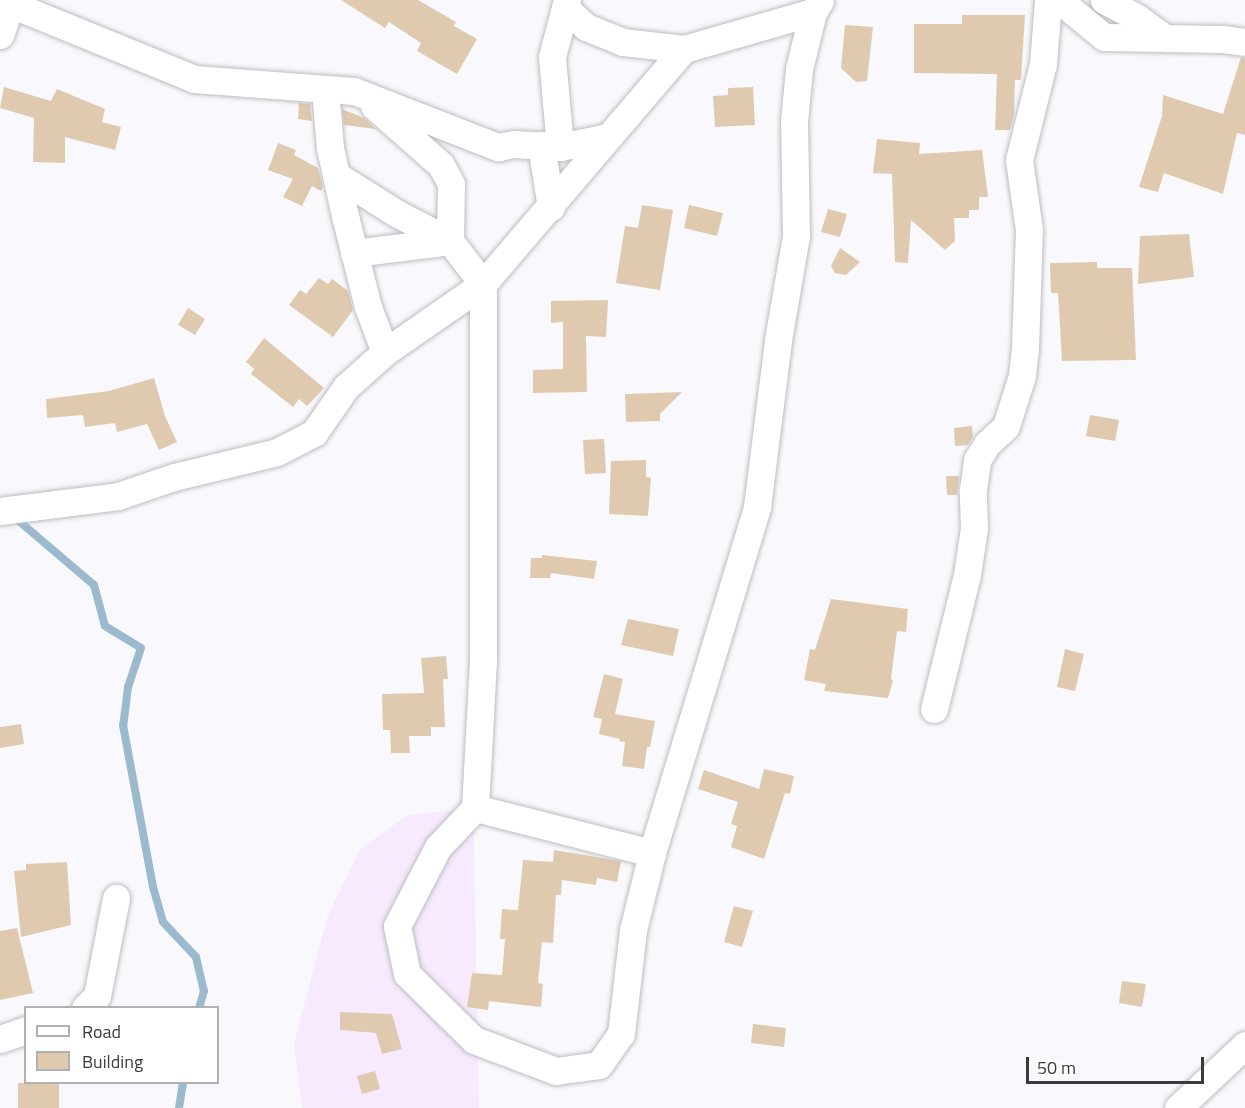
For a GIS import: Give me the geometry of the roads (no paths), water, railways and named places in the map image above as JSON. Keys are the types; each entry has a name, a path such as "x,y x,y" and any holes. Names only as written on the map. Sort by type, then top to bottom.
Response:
{"street":[{"path":"934,709 967,574 974,528 973,490 977,460 987,444 1006,426 1022,376 1029,230 1019,160 1043,64 1048,0"},
{"path":"1059,0 1104,38 1222,39 1245,42"},
{"path":"1104,0 1136,17 1165,38"},
{"path":"0,34 11,1 18,7 194,79 354,90 498,147 514,144 560,147 608,137"},
{"path":"566,4 586,27 623,42 684,49 817,6"},
{"path":"560,147 552,57 566,4"},
{"path":"336,175 396,213 450,241 483,284 483,660 476,808 438,847 397,926 407,974 474,1040 556,1071 599,1065 621,1034 633,930 652,853 757,507 778,340 796,236 794,121 799,69 817,6"},
{"path":"2,504 118,496 174,477 277,452 314,433 346,387 385,352 483,284 684,49"},
{"path":"325,89 330,148 336,175 368,307 385,352"},
{"path":"354,90 441,165 451,184 450,241"},
{"path":"550,207 541,145 560,147"},
{"path":"354,253 450,241"},
{"path":"476,808 652,853"},
{"path":"87,1006 97,996 116,897"},
{"path":"0,1039 24,1031"},
{"path":"1178,1108 1245,1045"}],"waterway":[{"path":"13,516 94,585 105,626 141,648 128,687 123,725 153,887 163,922 196,957 204,991 200,1006"},
{"path":"179,1108 183,1084"}]}
